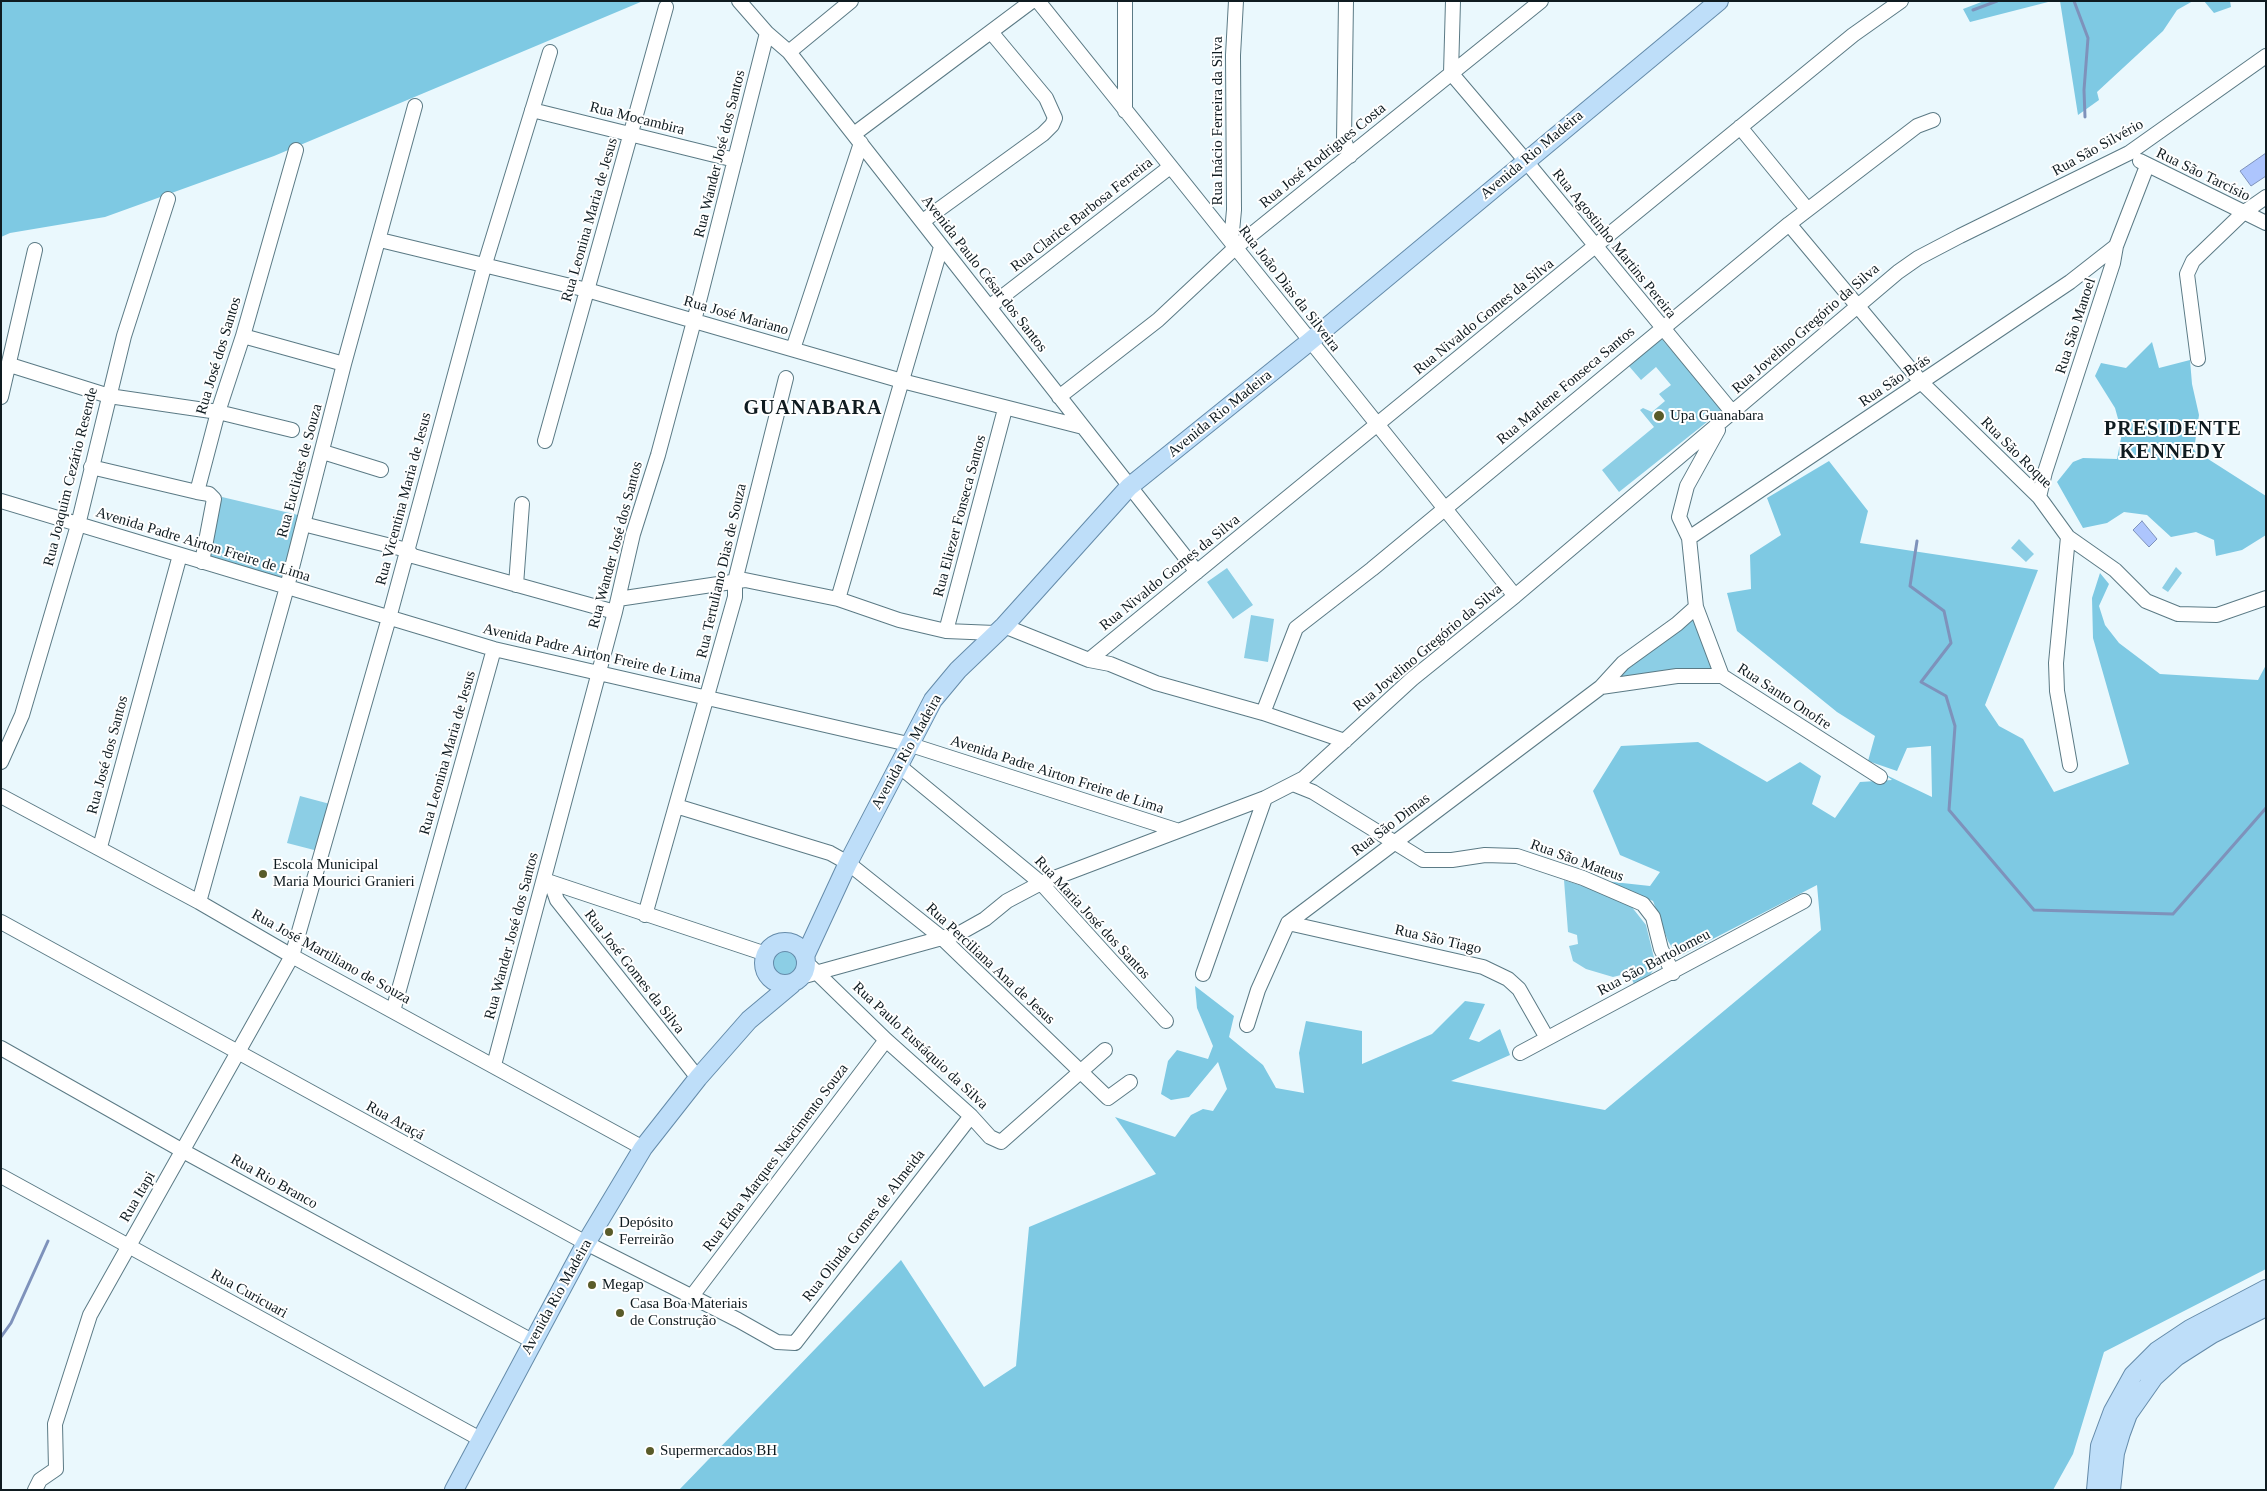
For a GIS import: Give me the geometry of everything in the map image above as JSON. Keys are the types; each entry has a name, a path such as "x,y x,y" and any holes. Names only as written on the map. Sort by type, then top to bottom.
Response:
{"main road":[{"name":"Avenida Rio Madeira","path":"454,1490 586,1243 643,1148 698,1078 749,1020 804,970 823,914 908,744 933,700 958,670 999,630 1129,487 1309,342 1718,1"},
{"name":"Avenida Rio Madeira","path":"787,942 805,933 823,914"},
{"path":"787,942 798,946 804,970 779,984 769,978 764,961 766,954 772,946 787,942"},
{"name":"Avenida Rio Madeira","path":"749,1020 763,992 766,972"},
{"path":"2096,1490 2100,1446 2112,1411 2133,1375 2157,1351 2190,1329 2266,1289"},
{"path":"2111,1490 2116,1453 2128,1414 2154,1377 2176,1357 2212,1334 2266,1307"}],"street":[{"name":"Avenida Paulo César dos Santos","path":"739,1 767,33 789,52 1197,572"},
{"path":"789,52 852,1"},
{"path":"794,350 858,139 1032,1"},
{"name":"Rua João Dias da Silveira","path":"1038,1 1309,342 1515,596"},
{"path":"1125,1 1125,111"},
{"name":"Rua Inácio Ferreira da Silva","path":"1233,245 1236,1"},
{"path":"1346,1 1344,140 1350,156"},
{"path":"1451,73 1453,1"},
{"name":"Rua José Rodrigues Costa","path":"1059,397 1158,320 1233,245 1350,156 1541,1"},
{"name":"Rua Nivaldo Gomes da Silva","path":"1089,660 1853,35 1901,1"},
{"name":"Rua Leonina Maria de Jesus","path":"545,441 666,7"},
{"path":"923,221 1043,134 1052,125 1055,118 1046,98 991,32"},
{"name":"Rua Wander José dos Santos","path":"494,1065 548,881 633,534 694,320 767,33"},
{"name":"Rua Vicentina Maria de Jesus","path":"292,956 408,550 484,267 550,52"},
{"name":"Rua São Silvério","path":"1960,236 2129,153 2266,56"},
{"name":"Rua Agostinho Martins Pereira","path":"1451,73 1733,413"},
{"name":"Rua Euclides de Souza","path":"199,902 287,587 344,364 416,106"},
{"name":"Rua Mocambira","path":"532,110 735,160"},
{"name":"Rua Marlene Fonseca Santos","path":"1263,713 1296,628 1372,569 1789,224 1917,126 1933,120"},
{"path":"1740,127 1807,210"},
{"name":"Rua José dos Santos","path":"197,492 218,412 243,336 296,150"},
{"name":"Rua São Tarcísio","path":"2129,153 2147,166 2266,223"},
{"name":"Rua São Manoel","path":"2039,498 2045,472 2113,263 2116,246 2147,166"},
{"name":"Rua Clarice Barbosa Ferreira","path":"989,307 1170,167"},
{"path":"2198,359 2187,274 2193,261 2243,213 2266,197"},
{"name":"Rua Joaquim Cezário Resende","path":"1,762 22,714 78,525 124,336 168,199"},
{"name":"Rua São Roque","path":"1789,224 1922,383 2039,498 2068,536 2115,570 2146,601 2178,614 2217,614 2266,598"},
{"name":"Rua Jovelino Gregório da Silva","path":"804,970 960,933 985,919 1007,901 1041,883 1176,830 1265,798 1304,778 1412,679 1515,596 1733,413 1856,305 1918,258 1960,236"},
{"name":"Rua José Mariano","path":"380,240 484,267 587,290 902,381 1005,409 1083,427"},
{"name":"Rua São Brás","path":"1689,538 2070,282 2116,246"},
{"path":"838,599 942,247"},
{"path":"1,397 10,365 35,250"},
{"path":"243,336 344,364"},
{"path":"10,365 109,396 218,412 292,430"},
{"name":"Rua Tertuliano Dias de Souza","path":"645,915 735,596 735,581 786,378"},
{"name":"Rua Eliezer Fonseca Santos","path":"946,631 1005,409"},
{"name":"Rua Santo Onofre","path":"1722,422 1687,486 1679,517 1689,538 1696,607 1722,676 1880,778"},
{"path":"323,452 381,470"},
{"path":"91,467 209,494 214,499 202,562"},
{"name":"Avenida Padre Airton Freire de Lima","path":"1,501 494,649 908,744 1176,830"},
{"path":"516,585 522,504"},
{"path":"303,524 408,550 413,556 516,585 616,605 745,580 838,599 899,620 946,631 999,630 1089,660 1110,664 1156,683 1263,713 1345,741"},
{"path":"2068,536 2056,663 2057,691 2070,765"},
{"name":"Rua José dos Santos","path":"100,847 180,555"},
{"name":"Rua São Dimas","path":"1246,1025 1262,981 1288,923 1601,687 1623,663 1677,624 1696,607"},
{"name":"Rua Leonina Maria de Jesus","path":"392,1011 494,649"},
{"name":"Rua São Dimas","path":"1601,687 1678,676 1722,676"},
{"name":"Rua Maria José dos Santos","path":"898,765 1041,883 1166,1021"},
{"name":"Rua São Mateus","path":"1293,784 1314,792 1394,844 1423,860 1517,856 1584,878 1643,904 1652,918 1661,949 1673,973"},
{"name":"Rua José Martiliano de Souza","path":"1,796 100,847 292,956 643,1148"},
{"path":"1203,974 1265,798"},
{"name":"Rua Perciliana Ana de Jesus","path":"676,806 830,853 848,863 942,938 1108,1098 1130,1082"},
{"path":"548,881 766,954"},
{"name":"Rua José Gomes da Silva","path":"548,881 557,900 698,1078"},
{"name":"Rua São Bartolomeu","path":"1520,1053 1673,973 1804,901"},
{"name":"Rua Araçá","path":"1,922 586,1243 692,1296 777,1342"},
{"name":"Rua São Tiago","path":"1288,923 1483,967 1508,978 1519,989 1546,1038"},
{"name":"Rua Itapi","path":"34,1490 40,1480 56,1469 55,1424 65,1386 90,1315 292,956"},
{"name":"Rua Paulo Eustáquio da Silva","path":"804,970 971,1116 990,1137 1001,1142 1081,1072"},
{"name":"Rua Edna Marques Nascimento Souza","path":"692,1296 886,1040"},
{"name":"Rua Rio Branco","path":"1,1048 182,1150 532,1341"},
{"path":"1081,1072 1105,1050"},
{"name":"Rua Olinda Gomes de Almeida","path":"777,1342 795,1343 971,1116"},
{"name":"Rua Curicuari","path":"1,1176 482,1440"}],"shaded area":[{"path":"1,1 643,1 274,156 105,217 10,233 1,237"},
{"path":"1984,1 2052,1 1970,22 1963,9"},
{"path":"2060,1 2193,1 2177,10 2163,31 2097,92 2099,100 2078,115"},
{"path":"2204,1 2230,1 2231,7 2214,13"},
{"path":"2266,153 2266,176 2251,186 2240,171"},
{"path":"1661,338 1722,410 1619,492 1602,470 1654,427 1640,410 1643,408 1652,412 1665,401 1659,394 1671,385 1656,367 1641,380 1628,365"},
{"path":"2152,342 2159,368 2190,360 2192,384 2199,415 2194,450 2266,496 2266,535 2242,550 2216,556 2214,540 2196,532 2171,537 2147,515 2124,512 2107,523 2083,528 2057,482 2073,462 2083,458 2117,459 2122,433 2115,408 2095,376 2101,363 2126,368"},
{"path":"1829,461 1868,511 1860,543 2038,570 1985,705 1999,726 2023,739 2054,792 2129,764 2093,638 2092,598 2100,573 2109,584 2099,606 2105,625 2119,643 2160,674 2258,680 2266,665 2266,1269 2104,1352 2073,1454 2053,1490 679,1490 901,1260 984,1387 1016,1366 1029,1227 1156,1174 1115,1117 1175,1137 1191,1115 1203,1109 1213,1111 1227,1089 1218,1062 1189,1097 1171,1100 1161,1094 1168,1061 1177,1050 1208,1059 1213,1046 1197,1008 1195,986 1234,1016 1229,1037 1263,1065 1276,1088 1304,1093 1299,1053 1306,1021 1362,1031 1362,1064 1432,1034 1465,1001 1485,1004 1469,1039 1479,1042 1500,1029 1510,1055 1451,1081 1605,1110 1821,930 1817,885 1678,957 1668,941 1653,901 1604,881 1650,886 1660,872 1620,855 1593,791 1621,746 1698,742 1767,782 1800,762 1821,776 1812,804 1835,818 1860,782 1892,780 1884,774 1932,797 1931,746 1907,748 1897,771 1868,761 1875,736 1837,712 1737,631 1727,593 1751,589 1750,555 1781,535 1767,498"},
{"path":"222,497 298,515 285,580 208,559"},
{"path":"2142,521 2157,539 2149,547 2133,530"},
{"path":"2019,539 2034,554 2026,562 2011,548"},
{"path":"2176,567 2182,573 2168,592 2162,588"},
{"path":"1227,568 1253,605 1233,619 1207,582"},
{"path":"1698,613 1720,667 1615,677"},
{"path":"1251,615 1274,619 1268,662 1244,658"},
{"path":"300,796 330,804 318,851 287,843"},
{"path":"1564,880 1601,892 1631,906 1646,925 1656,966 1645,982 1635,986 1629,973 1613,977 1586,969 1573,961 1569,946 1578,944 1577,935 1568,932"},
{"path":"784,951 793,955 797,964 793,973 784,977 775,973 771,964 775,955"}],"waterway":[{"path":"1973,10 1997,1"},
{"path":"2074,1 2088,38 2084,90 2085,117"},
{"path":"1917,541 1910,586 1944,611 1951,643 1921,682 1946,696 1955,726 1949,810 2034,910 2173,914 2266,808"},
{"path":"1,1337 11,1323 48,1241"}],"place":[{"name":"Upa Guanabara","path":"1659,416"},
{"name":"Escola Municipal Maria Mourici Granieri","path":"263,874"},
{"name":"Depósito Ferreirão","path":"609,1232"},
{"name":"Megap","path":"592,1285"},
{"name":"Casa Boa Materiais de Construção","path":"620,1313"},
{"name":"Supermercados BH","path":"650,1451"}],"district":[{"name":"GUANABARA","path":"813,409"},
{"name":"PRESIDENTE KENNEDY","path":"2173,442"}]}
